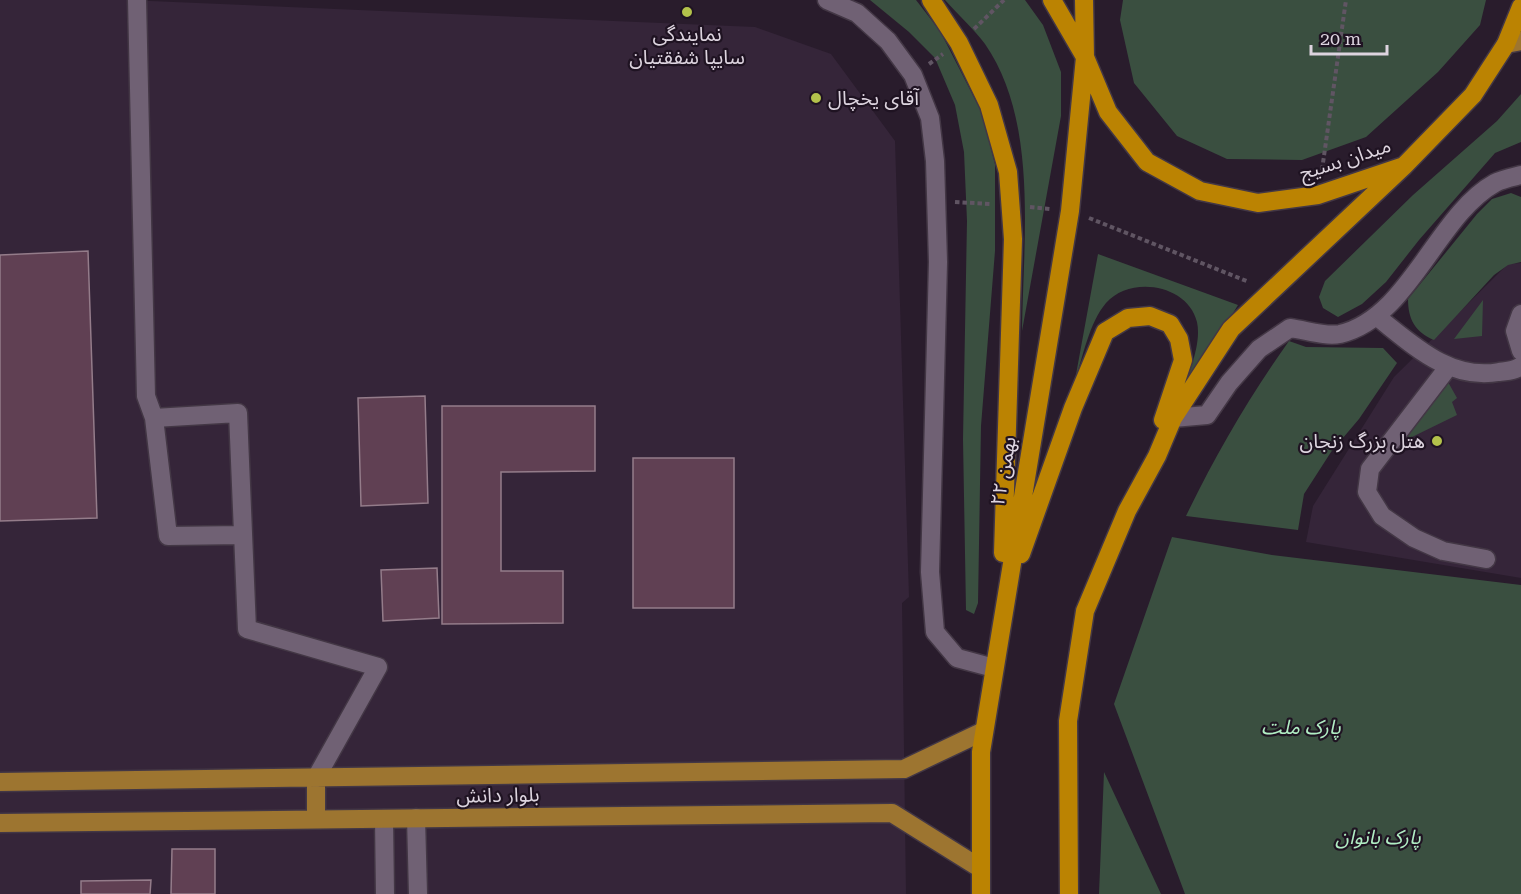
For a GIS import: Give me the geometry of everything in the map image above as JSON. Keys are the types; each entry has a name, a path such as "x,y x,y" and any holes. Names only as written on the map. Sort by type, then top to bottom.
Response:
{"highway":[{"path":"931,0 959,43 989,105 1008,172 1013,250 999,632"},
{"path":"1052,0 1084,57"},
{"name":"میدان بسیج","path":"1084,0 1084,57 1108,112 1148,162 1200,191 1258,203 1318,195 1404,166 1473,95 1513,43 1521,7"},
{"name":"۲۲ بهمن","path":"981,894 981,752 1070,211 1084,57"},
{"path":"1127,511 1157,456 1173,418 1231,329 1404,166"},
{"path":"1005,599 1073,408 1105,332 1128,318 1150,316 1170,324 1179,339 1183,360 1170,401 1085,611 1068,721 1070,894"}],"main road":[{"name":"بلوار دانش","path":"0,782 904,769 984,731"},
{"path":"316,778 316,819"},
{"name":"بلوار دانش","path":"0,823 892,813 980,868"}],"street":[{"path":"137,0 146,396 154,418 168,536 242,535"},
{"path":"827,0 857,13 888,41 914,75 930,117 936,161 937,200 937,370 932,459 930,572 935,632 957,658 994,668"},
{"path":"1173,418 1207,414 1229,383 1259,349 1290,328 1340,334 1376,316 1408,283 1471,201 1496,182 1521,175"},
{"path":"1521,314 1515,331 1521,351"},
{"path":"1376,316 1432,359 1458,371 1492,374 1521,366"},
{"path":"1449,366 1370,469 1367,492 1382,516 1414,538 1443,550 1486,559"},
{"path":"154,418 238,413 247,629 378,667 316,778"},
{"path":"416,818 418,894"},
{"path":"384,819 385,894"}],"path":[{"path":"1318,195 1346,0"},
{"path":"937,200 1070,211 1271,291"}],"shaded area":[{"path":"0,0 127,0 755,27 831,54 895,141 909,597 902,603 906,894 0,894"},
{"name":"هتل بزرگ زنجان","path":"1521,263 1521,578 1306,542 1313,506 1394,377 1508,264"}],"green space":[{"path":"870,0 916,0 940,31 981,111 995,164 995,251 981,426 978,603 974,614 966,610 963,439 967,221 964,152 955,105 935,58 909,32"},
{"path":"945,0 1025,0 1043,25 1061,72 1061,116 1022,331 1024,183 1021,145 1014,109 1002,75 985,44"},
{"path":"1123,0 1486,0 1480,25 1438,72 1366,137 1302,160 1227,159 1177,136 1134,83 1120,20"},
{"path":"1521,94 1521,142 1495,153 1419,240 1386,282 1362,304 1338,317 1323,308 1319,297 1325,281 1413,195 1497,121"},
{"path":"1511,193 1521,197 1521,262 1508,265 1494,275 1434,340 1427,337 1417,329 1411,319 1408,299 1477,214 1492,199"},
{"path":"1098,254 1238,305 1181,398 1196,351 1197,322 1191,309 1182,299 1171,292 1157,288 1129,289 1116,294 1106,303 1095,320 1075,380"},
{"path":"1483,300 1482,336 1454,339"},
{"path":"1289,341 1306,347 1383,348 1397,363 1359,419 1331,452 1304,494 1298,530 1186,516 1234,426"},
{"path":"1448,382 1457,398 1452,402 1457,415 1412,437 1404,438 1442,385"},
{"name":"پارک ملت","path":"1172,537 1272,555 1521,585 1521,894 1185,894 1114,704"},
{"path":"1104,772 1161,894 1099,894"}],"building":[{"path":"88,251 97,518 0,521 0,255"},
{"path":"425,396 428,503 361,506 358,398"},
{"path":"442,406 595,406 595,471 501,472 501,571 563,571 563,623 442,624"},
{"path":"633,458 734,458 734,608 633,608"},
{"path":"437,568 439,618 383,621 381,570"},
{"path":"172,849 215,849 215,894 171,894"},
{"path":"151,880 150,894 81,894 81,881"}],"place":[{"name":"نمایندگی سایپا شفقتیان","path":"687,12"},
{"name":"آقای یخچال","path":"816,98"},
{"name":"هتل بزرگ زنجان","path":"1437,441"}],"park label":[{"name":"پارک بانوان","path":"1378,837"}]}
